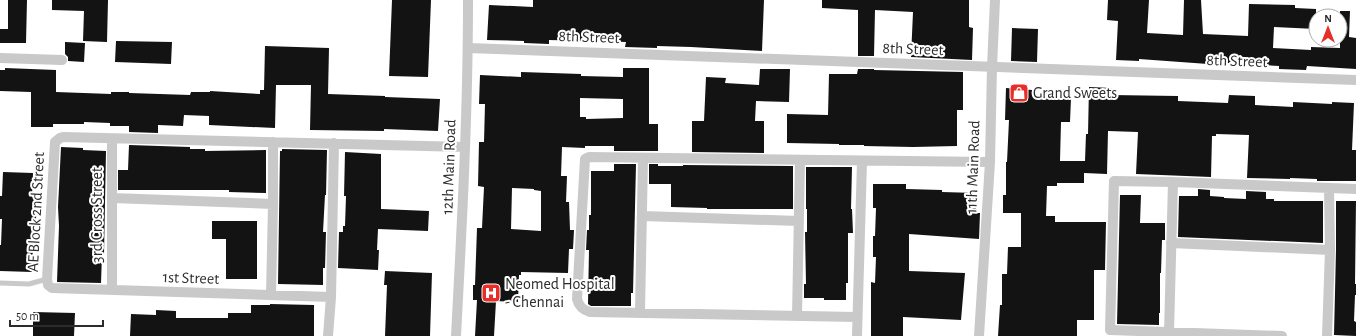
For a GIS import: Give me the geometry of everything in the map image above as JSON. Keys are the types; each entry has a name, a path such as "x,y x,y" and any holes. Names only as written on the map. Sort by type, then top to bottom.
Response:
{"street":[{"name":"12th Main Road","path":"456,336 465,147 468,0"},
{"name":"11th Main Road","path":"979,336 990,162 995,0"},
{"name":"8th Street","path":"468,48 1356,80"},
{"path":"0,58 62,60"},
{"name":"AE Block 2nd Street","path":"49,283 54,146 57,139 63,137 112,139"},
{"path":"112,139 465,147"},
{"name":"3rd Cross Street","path":"112,139 112,290"},
{"path":"271,296 273,142"},
{"path":"328,336 331,297 334,143"},
{"path":"857,317 590,312 584,310 580,307 577,299 585,159 590,156 643,158 990,162"},
{"path":"640,312 643,158"},
{"path":"797,316 800,160"},
{"path":"857,336 862,161"},
{"path":"1282,336 1110,330 1114,181 1356,189"},
{"path":"1169,332 1173,182"},
{"path":"1327,336 1330,250 1329,189"},
{"path":"112,198 273,204"},
{"path":"642,216 799,221"},
{"path":"1171,243 1330,250"},
{"name":"1st Street","path":"49,283 54,288 331,297"}],"lane":[{"path":"0,283 49,283"}],"building":[{"path":"8,0 27,0 26,43 0,43 0,29 8,29"},
{"path":"52,0 108,0 107,42 83,41 84,11 52,10"},
{"path":"392,0 431,0 428,77 389,76"},
{"path":"533,0 764,0 762,51 657,46 657,48 625,47 626,42 549,40 549,44 524,43 524,41 487,40 489,5 533,7"},
{"path":"822,0 969,0 969,27 973,28 972,60 911,57 913,12 875,10 874,56 858,56 858,10 822,8"},
{"path":"1108,0 1149,0 1147,33 1183,35 1184,0 1201,0 1203,34 1248,36 1249,4 1295,5 1295,8 1308,9 1308,29 1274,27 1273,48 1311,50 1311,48 1348,48 1348,11 1350,11 1349,37 1356,38 1356,69 1307,66 1306,70 1279,69 1279,66 1247,64 1208,62 1208,64 1139,59 1139,61 1116,60 1118,21 1107,20"},
{"path":"1012,28 1038,29 1037,62 1011,61"},
{"path":"116,41 172,42 171,64 115,62"},
{"path":"65,42 85,43 84,62 68,61 68,57 65,54"},
{"path":"265,46 329,48 328,94 440,99 438,131 384,129 384,131 310,130 311,85 276,85 275,128 209,125 209,116 184,115 183,126 158,125 158,133 129,132 129,126 110,126 110,123 84,122 84,124 53,124 53,127 31,127 31,92 0,91 0,70 5,70 5,68 56,70 56,92 111,94 111,92 129,92 190,95 191,92 210,91 260,94 260,90 264,90"},
{"path":"623,68 649,68 649,124 658,124 658,151 614,151 614,146 585,146 585,148 562,147 561,176 567,176 566,202 569,202 570,230 574,230 573,249 569,249 568,273 521,272 521,275 519,275 518,302 496,301 494,336 475,336 477,300 473,300 473,285 475,285 477,228 482,228 484,187 478,186 479,142 484,142 485,104 479,104 480,75 521,77 521,72 623,77","holes":["580,98 623,99 623,118 586,119 586,117 580,117","512,188 534,189 541,191 541,231 511,229"]},
{"path":"760,69 790,69 789,102 756,101 755,121 764,121 764,153 692,152 692,121 704,121 706,77 726,78 725,83 759,85"},
{"path":"858,69 963,72 963,110 957,110 957,146 913,147 787,143 787,114 828,115 829,74 857,74"},
{"path":"1089,87 1112,88 1111,95 1178,96 1178,101 1228,103 1229,95 1255,96 1255,105 1293,107 1293,102 1332,104 1332,102 1354,103 1352,150 1356,150 1356,181 1247,178 1249,135 1216,134 1216,136 1212,136 1211,177 1136,174 1138,132 1108,131 1107,174 1084,173 1084,183 1057,183 1057,186 1047,186 1046,216 1055,216 1055,222 1106,222 1105,270 1094,270 1094,320 1077,320 1077,336 998,336 1000,305 1002,305 1002,274 1007,274 1008,247 1021,247 1021,213 1003,213 1003,195 1006,195 1006,162 1009,120 1005,120 1006,88 1032,90 1032,96 1071,98 1070,122 1061,122 1060,161 1085,161 1086,134 1088,134"},
{"path":"129,145 190,147 190,149 205,149 205,151 266,150 266,193 229,192 229,190 118,190 118,170 128,170"},
{"path":"61,147 106,151 104,254 102,254 101,283 57,282 59,226 58,207"},
{"path":"282,149 327,150 323,232 326,232 323,285 278,284 280,151 282,151"},
{"path":"345,152 381,154 381,209 429,211 428,231 378,229 378,270 338,268 339,232 343,232 343,226 345,226"},
{"path":"614,164 636,164 633,293 631,293 631,306 591,306 588,304 589,250 586,250 587,230 589,230 589,215 591,215 591,171 614,171"},
{"path":"649,164 658,164 658,166 793,166 793,209 707,209 671,207 671,184 649,184"},
{"path":"806,167 852,167 851,209 853,233 848,233 848,283 846,283 846,300 804,298 804,284 806,284 805,232 807,232"},
{"path":"3,172 33,173 32,197 37,197 36,219 32,219 32,272 0,271 2,219 0,219 0,196 2,196"},
{"path":"873,184 906,184 906,189 976,193 976,213 980,213 979,239 909,234 909,271 965,273 961,320 903,317 903,336 871,336 871,282 875,283 876,257 873,257 873,236 875,236 876,208 873,208"},
{"path":"1198,189 1210,190 1210,196 1224,198 1246,199 1246,191 1266,192 1266,199 1274,199 1274,201 1323,201 1323,243 1178,237 1179,196 1198,196"},
{"path":"1120,195 1141,195 1140,223 1165,223 1165,240 1162,240 1160,273 1159,325 1117,324"},
{"path":"1336,201 1356,201 1356,295 1354,321 1356,322 1356,336 1334,335"},
{"path":"212,221 257,221 257,279 226,279 226,239 212,239"},
{"path":"385,271 432,273 430,336 385,336 387,285 384,285"},
{"path":"251,305 314,305 314,336 130,336 131,314 156,315 156,310 176,311 176,318 228,318 228,313 251,313"},
{"path":"33,312 75,313 74,336 33,336"}],"place":[{"name":"Grand Sweets","path":"1019,93"},
{"name":"Neomed Hospital - Chennai","path":"491,293"}]}
